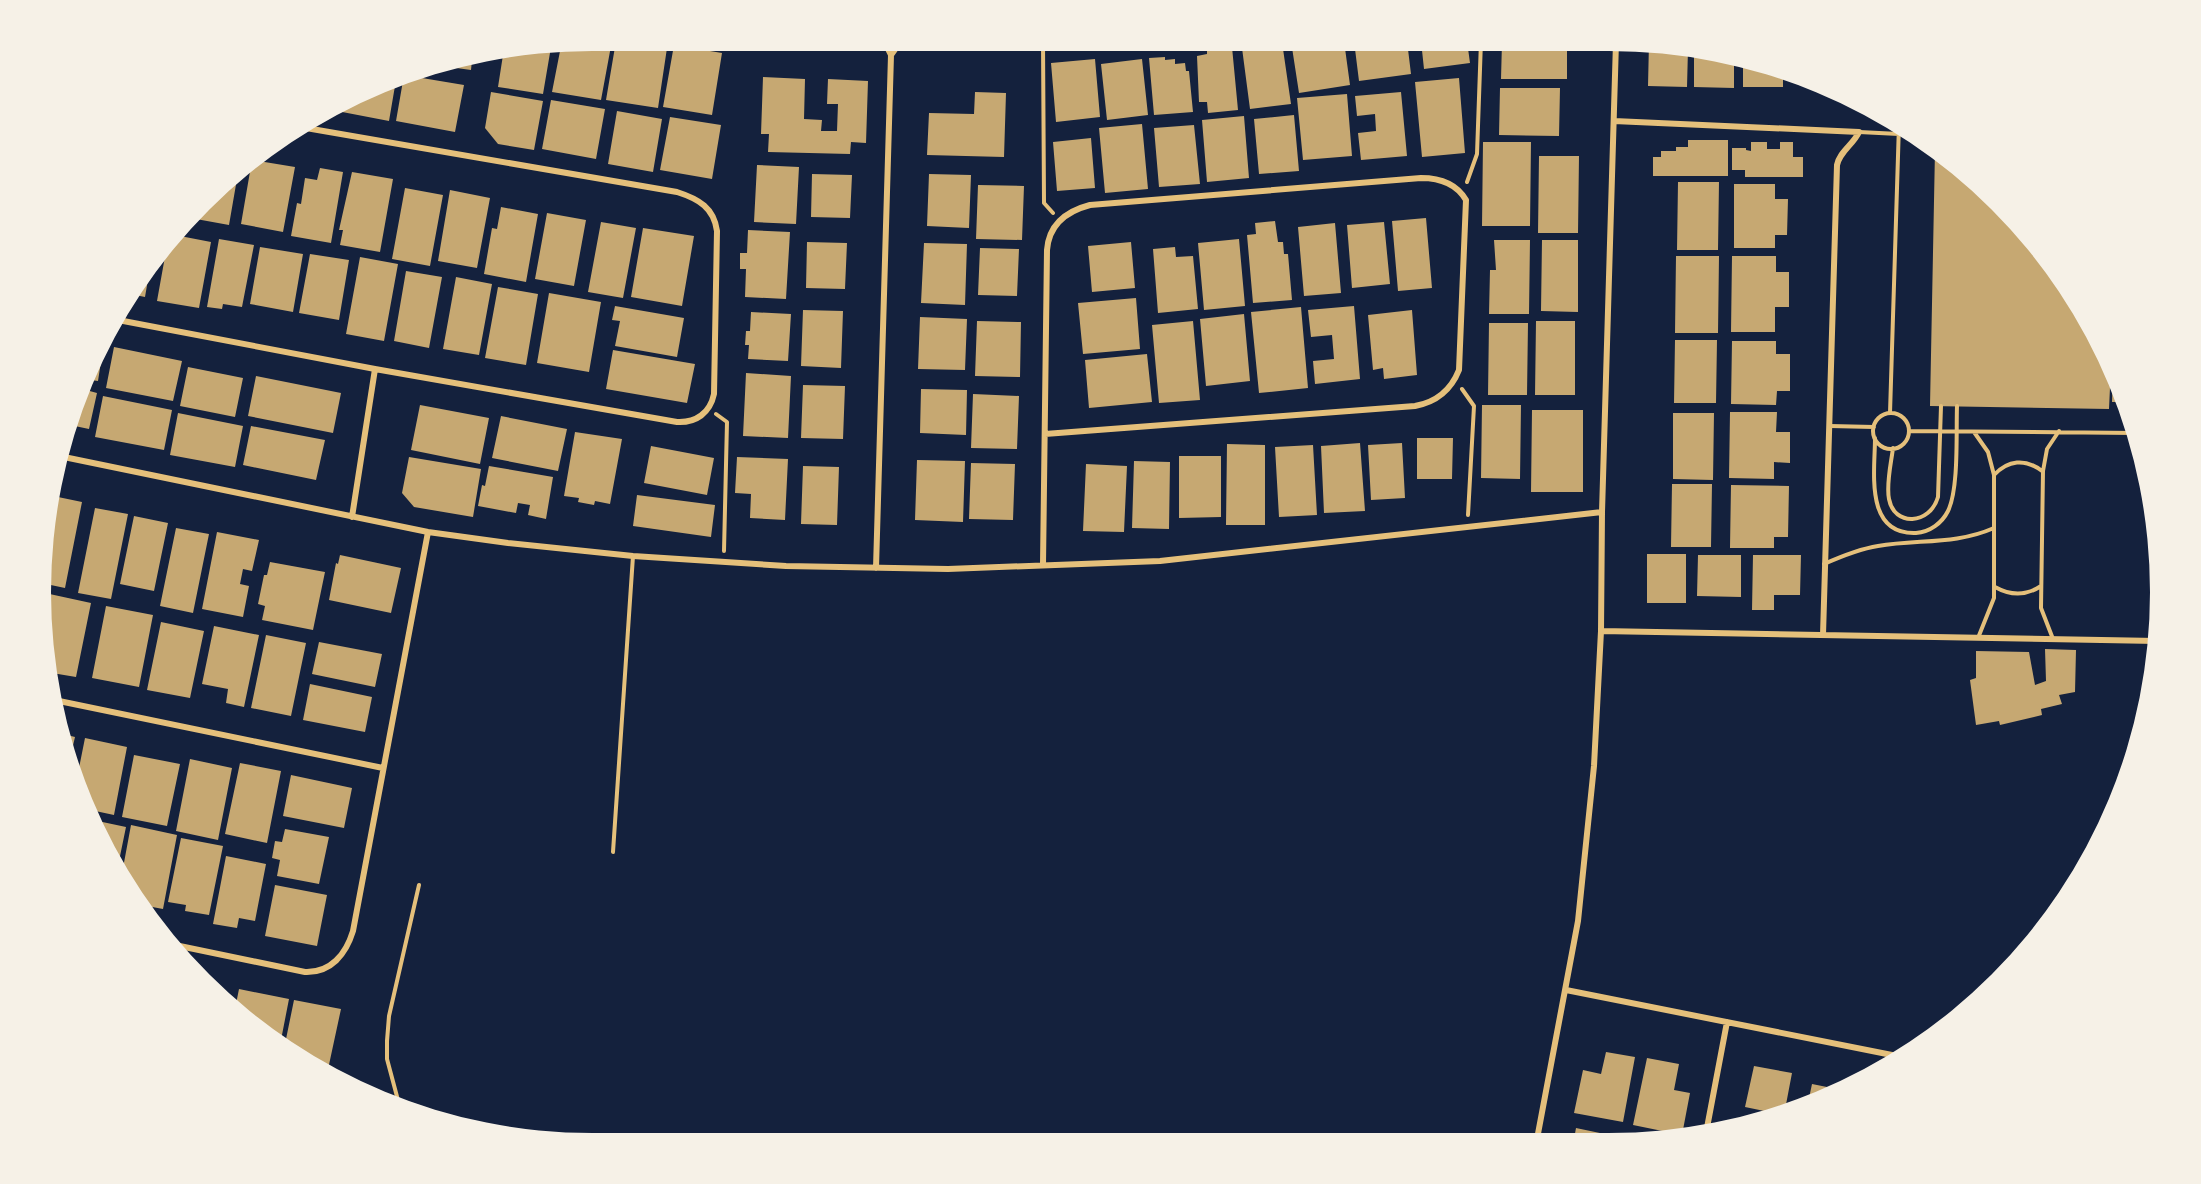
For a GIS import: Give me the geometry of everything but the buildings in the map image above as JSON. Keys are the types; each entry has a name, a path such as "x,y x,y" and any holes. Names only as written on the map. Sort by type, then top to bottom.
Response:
{"street":[{"path":"876,568 891,55 889,51"},
{"path":"891,55 894,51"},
{"path":"1538,1133 1566,990 1590,823 1601,631 1602,512 1616,51"},
{"path":"1614,121 1860,132 1853,143 1842,152 1837,165 1822,635"},
{"path":"124,321 375,369 676,422 695,419 709,408 714,394 717,231 714,216 700,201 677,192 312,129"},
{"path":"1043,565 1047,250 1050,235 1059,221 1072,211 1090,205 1421,178 1434,178 1449,183 1466,200 1459,370 1449,388 1436,399 1415,406 1045,434"},
{"path":"352,517 375,369"},
{"path":"68,458 428,532 508,543 724,563 948,569 1160,561 1602,512"},
{"path":"183,947 304,972 314,972 329,966 345,949 353,931 428,532"},
{"path":"1601,631 2147,642"},
{"path":"62,702 383,768"},
{"path":"1566,990 1890,1055"},
{"path":"1708,1124 1726,1022"}],"lane":[{"path":"1860,132 1897,134"},
{"path":"1890,413 1899,135"},
{"path":"1893,448 1888,498 1891,506 1901,516 1920,518 1933,510 1938,497 1941,406"},
{"path":"1875,438 1882,446 1893,448 1903,444 1909,431 1905,419 1895,413 1890,413 1880,417 1874,427 1877,507 1886,522 1897,529 1919,532 1936,525 1949,509 1954,476 1957,406"},
{"path":"1827,426 1874,427"},
{"path":"1909,431 2126,433"},
{"path":"2053,639 2041,608 2043,471 2047,450 2059,431"},
{"path":"1974,432 1988,452 1994,475 1995,587 1991,610 1978,638"},
{"path":"1994,475 2000,468 2017,462 2035,466 2043,471"},
{"path":"1824,564 1844,555 1879,546 1957,540 1994,528"},
{"path":"613,852 633,556"},
{"path":"1995,587 2008,593 2022,594 2041,586"},
{"path":"397,1096 387,1059 389,1016 419,885"}],"path":[{"path":"1043,51 1044,203 1059,221"},
{"path":"1462,194 1478,154 1481,51"},
{"path":"1455,379 1474,406 1467,528"},
{"path":"709,408 727,422 724,563"}]}
